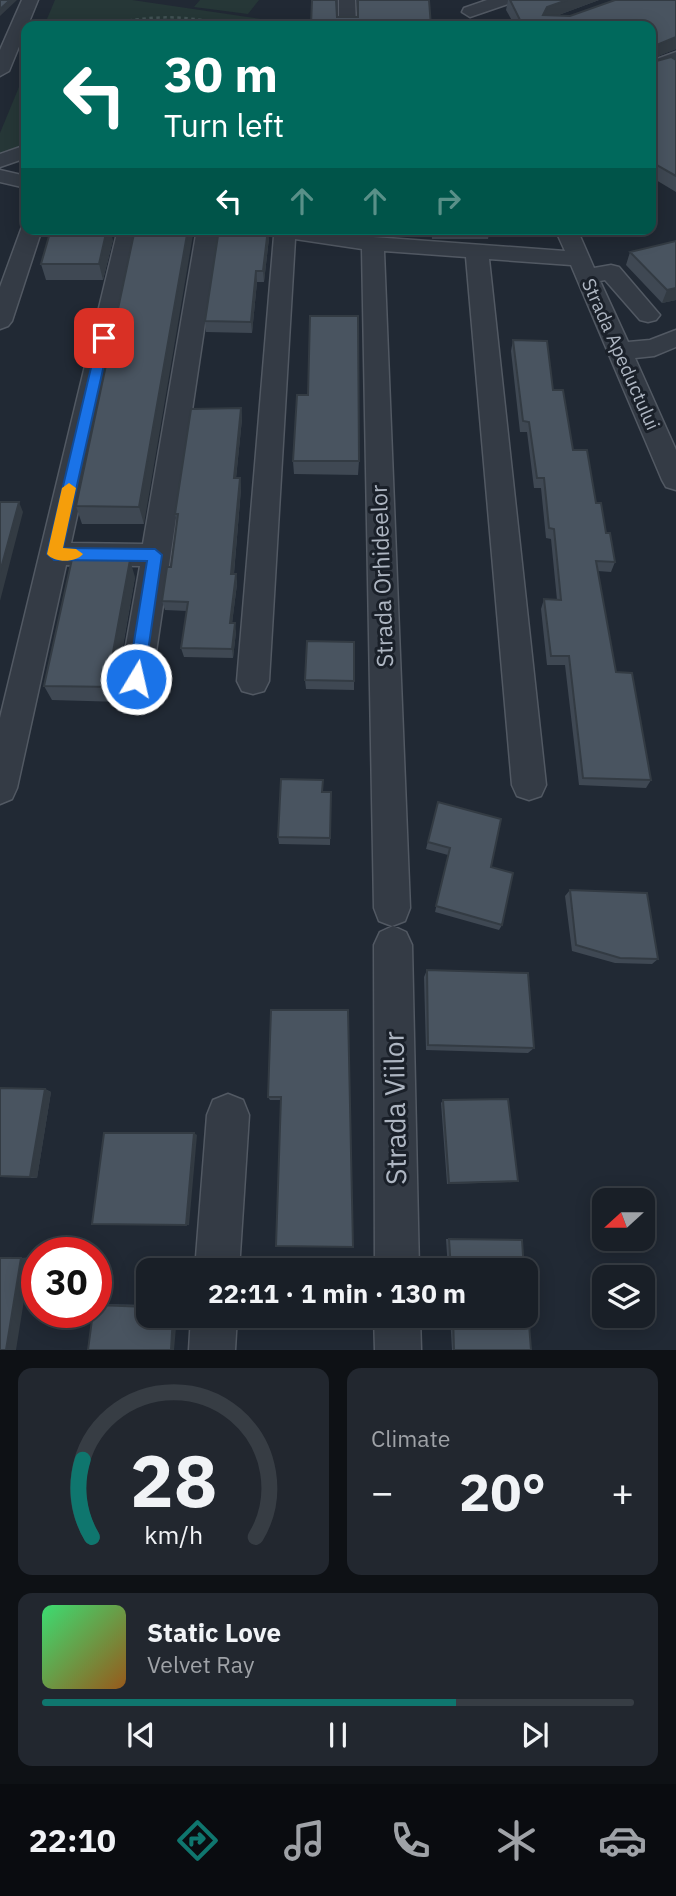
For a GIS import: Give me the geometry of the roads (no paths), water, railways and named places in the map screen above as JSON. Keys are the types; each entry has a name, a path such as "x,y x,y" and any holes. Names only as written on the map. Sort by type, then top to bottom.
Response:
{"street":[{"path":"347,0 348,21"},
{"path":"471,13 502,0"},
{"path":"0,71 21,28"},
{"path":"656,66 676,57"},
{"path":"0,173 21,156"},
{"path":"0,173 21,180"},
{"path":"0,321 30,235"},
{"path":"0,788 128,235"},
{"path":"136,679 207,235"},
{"path":"254,681 280,235"},
{"path":"329,235 421,239 477,253 611,272 648,315"},
{"name":"Strada Apeductului","path":"569,235 676,480"},
{"name":"Strada Orhideelor","path":"358,238 392,927"},
{"path":"477,253 529,785"},
{"path":"620,351 654,348 676,338"},
{"path":"54,554 155,555"},
{"name":"Strada Viilor","path":"392,927 397,1258"},
{"path":"218,1258 228,1115"},
{"path":"212,1350 213,1328"},
{"path":"397,1328 398,1350"}]}
